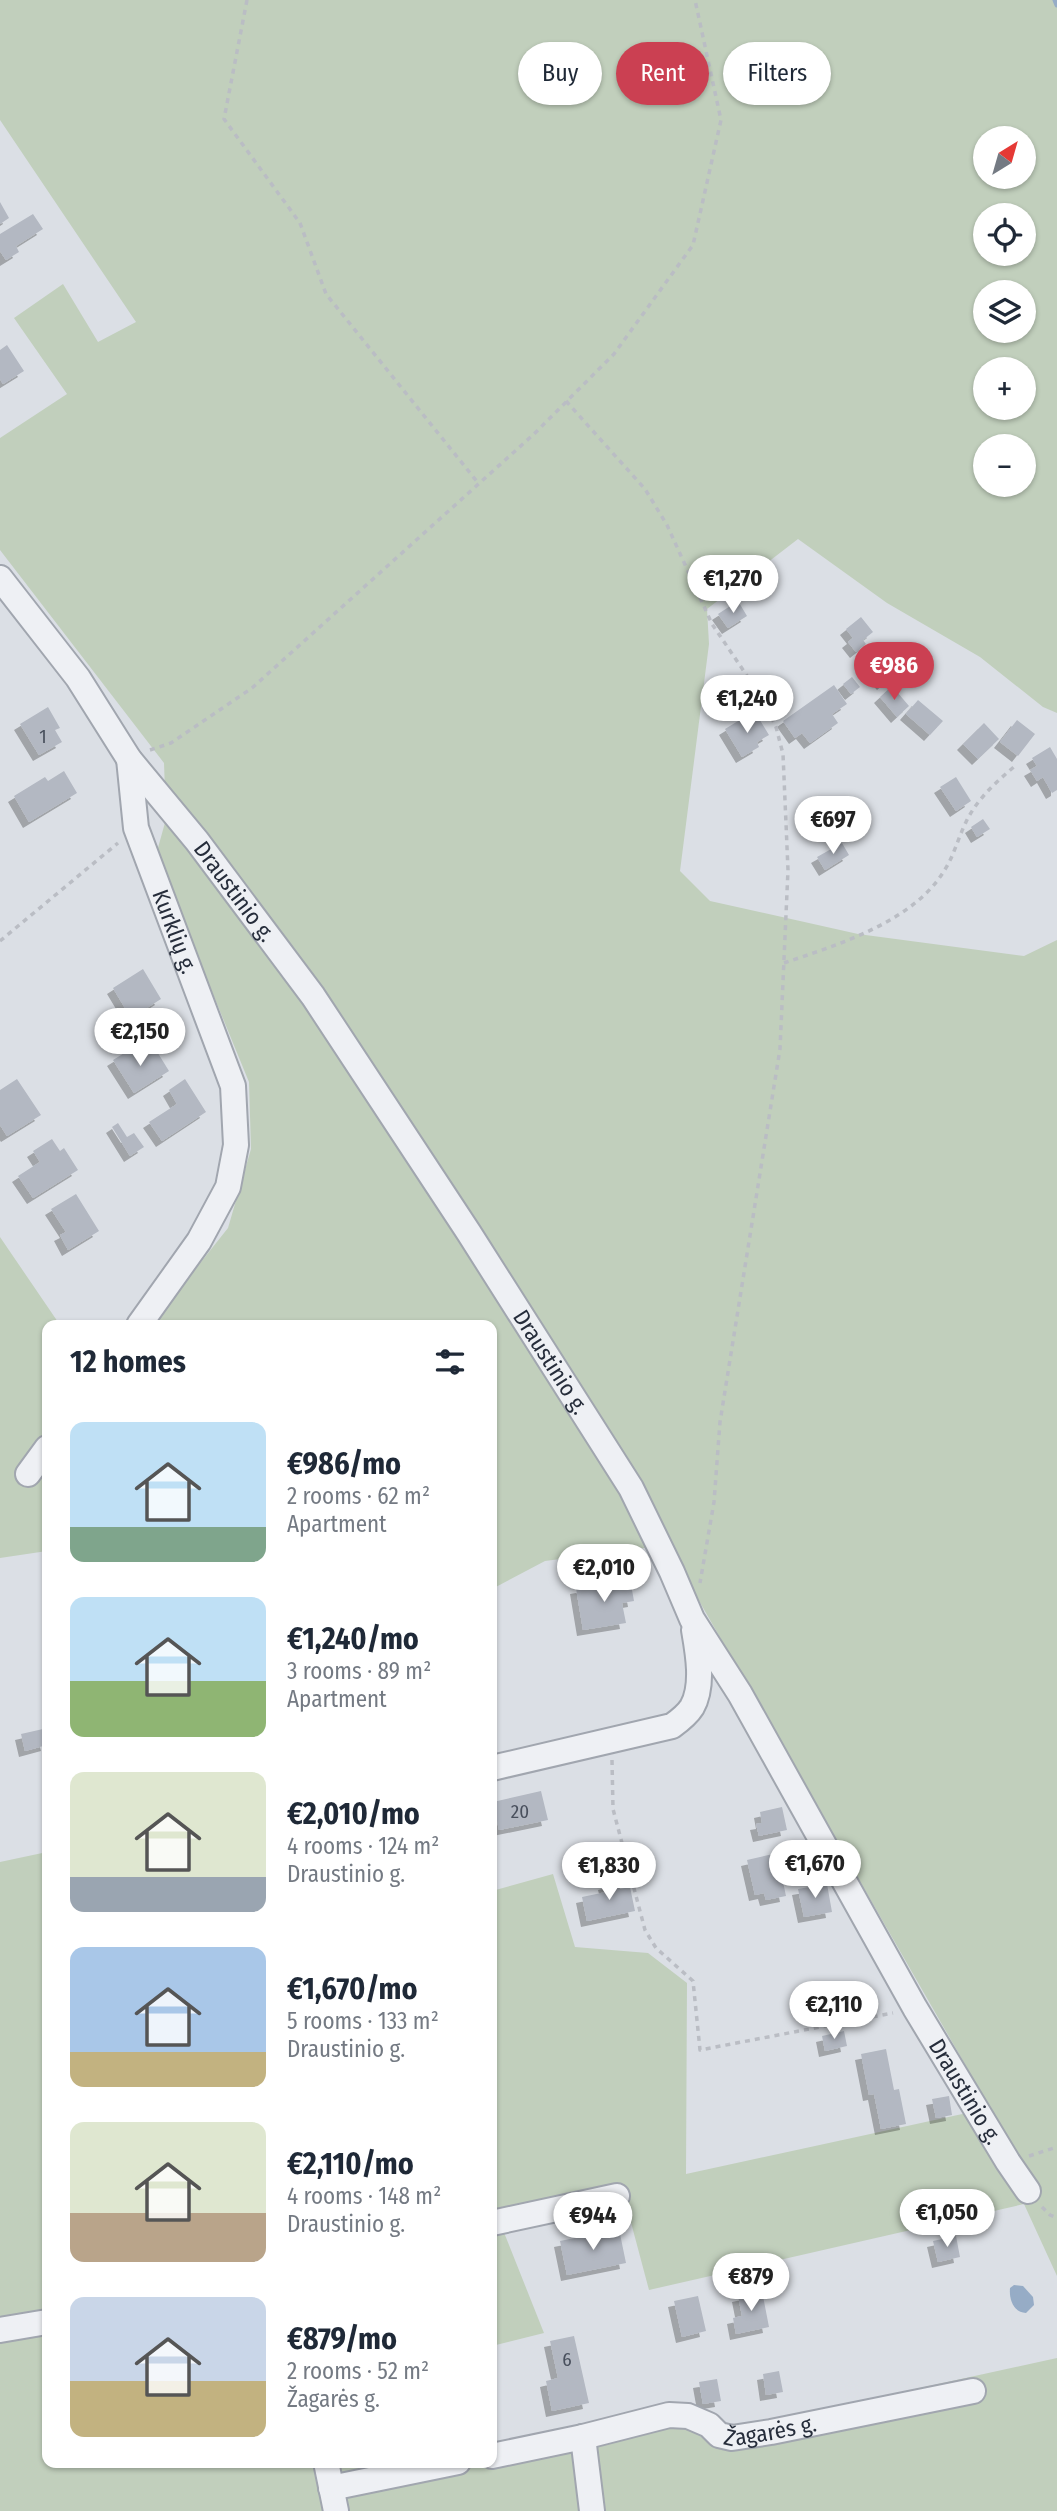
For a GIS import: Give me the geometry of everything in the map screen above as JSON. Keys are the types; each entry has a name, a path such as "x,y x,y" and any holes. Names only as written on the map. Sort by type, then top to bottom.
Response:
{"street":[{"name":"Draustinio g.","path":"1,581 78,678 129,759 197,841 313,996 469,1233 631,1488 673,1572 692,1619 740,1694 915,2008 1028,2191"},
{"name":"Kurklių g.","path":"129,759 136,828 233,1086 236,1145 228,1188 199,1241 143,1320"},
{"path":"28,1474 42,1455"},
{"path":"692,1619 699,1658 693,1705"},
{"path":"497,1767 672,1726 685,1716 693,1705 717,1693 740,1694"},
{"path":"497,2222 617,2196"},
{"path":"0,2330 42,2323"},
{"name":"Žagarės g.","path":"497,2455 670,2415 688,2416 709,2425 719,2435 732,2438 973,2391"},
{"path":"583,2437 592,2511"},
{"path":"327,2468 334,2499 438,2468"}],"path":[{"path":"247,0 224,118 300,223 326,295 479,484"},
{"path":"129,759 171,743 252,688 479,484 614,354 693,245 721,120 695,0"},
{"path":"566,401 645,489 667,525 712,624 764,701 776,727 783,754 788,870 780,1049 720,1422 715,1502 699,1586"},
{"path":"783,962 838,945 896,916 916,901 944,872 967,820 978,804 992,786 1016,766"},
{"path":"0,941 136,828"},
{"path":"612,1740 613,1809 645,1930 656,1948 693,1981 700,2050 915,2008"},
{"path":"1008,2162 1057,2147"}],"green space":[{"path":"0,0 1057,0 1057,713 1043,707 980,657 887,603 798,539 707,609 709,644 680,871 710,901 858,934 1024,956 1057,940 1057,2276 1024,2204 649,2290 625,2200 501,2225 544,2333 497,2345 497,1890 553,1874 575,1947 648,1953 687,1983 686,2174 990,2108 667,1545 545,1561 497,1586 497,1320 155,1320 228,1228 251,1149 249,1082 156,855 166,819 164,763 0,550 0,438 67,394 14,318 63,284 98,342 136,322 0,120"},
{"path":"0,1237 57,1320 42,1320 42,1552 0,1558"},
{"path":"42,1853 42,2468 497,2468 497,2460 670,2406 732,2429 1057,2358 1057,2511 0,2511 0,1862"}],"water":[{"path":"1014,2285 1023,2286 1033,2297 1034,2305 1026,2313 1013,2304 1010,2288"}],"building":[{"path":"0,202 9,218 0,224"},
{"path":"33,214 43,229 16,246 19,252 6,260 0,251 0,234"},
{"path":"7,345 24,371 3,384 0,379 0,350"},
{"path":"738,601 747,616 728,628 718,614"},
{"path":"861,617 873,632 863,640 866,644 856,652 848,642 853,638 846,629"},
{"path":"888,644 906,664 883,684 865,664"},
{"path":"852,677 860,687 851,694 843,684"},
{"path":"834,685 847,704 832,714 838,723 810,743 802,733 795,738 783,721"},
{"path":"892,686 909,706 897,717 880,697"},
{"path":"918,700 943,721 930,735 906,714"},
{"path":"48,707 60,728 55,730 62,742 39,755 20,724"},
{"path":"758,717 769,735 757,742 759,747 742,757 725,729 743,718 746,724"},
{"path":"1017,720 1035,734 1018,756 1000,742"},
{"path":"984,723 999,739 978,759 963,744"},
{"path":"1050,747 1057,759 1057,790 1052,793 1043,777 1037,781 1030,770 1037,766 1032,758"},
{"path":"64,771 77,793 29,822 14,796 45,777 48,781"},
{"path":"956,777 971,801 956,811 940,787"},
{"path":"983,819 990,829 977,837 971,827"},
{"path":"842,843 849,855 825,870 817,857"},
{"path":"143,969 161,999 131,1018 113,988"},
{"path":"134,1047 141,1059 156,1050 169,1071 134,1093 113,1060"},
{"path":"17,1079 41,1115 7,1136 0,1125 0,1090"},
{"path":"185,1079 206,1112 162,1141 149,1122 177,1104 169,1090"},
{"path":"118,1123 127,1137 134,1133 144,1147 130,1156 112,1127"},
{"path":"52,1139 60,1151 64,1148 78,1170 33,1198 18,1176 40,1162 33,1151"},
{"path":"76,1194 99,1231 68,1250 60,1235 66,1232 51,1209"},
{"path":"630,1579 634,1601 622,1603 626,1623 583,1630 576,1588"},
{"path":"42,1729 42,1746 25,1751 21,1734"},
{"path":"541,1791 548,1820 499,1830 497,1801"},
{"path":"782,1807 787,1830 759,1836 756,1824 762,1823 760,1812"},
{"path":"777,1853 786,1896 766,1900 764,1893 755,1895 747,1860"},
{"path":"618,1881 620,1889 630,1887 635,1911 587,1921 582,1897 606,1892 604,1884"},
{"path":"827,1884 832,1912 804,1917 798,1889"},
{"path":"844,2031 847,2046 825,2051 822,2036"},
{"path":"886,2049 894,2090 899,2089 906,2124 881,2129 874,2094 869,2095 861,2054"},
{"path":"949,2096 952,2115 936,2118 932,2099"},
{"path":"619,2229 626,2263 567,2275 560,2241"},
{"path":"956,2236 960,2257 938,2262 933,2241"},
{"path":"762,2291 769,2327 736,2334 733,2318 742,2316 738,2296"},
{"path":"698,2296 706,2331 682,2337 674,2301"},
{"path":"574,2336 589,2403 552,2411 546,2381 558,2378 550,2341"},
{"path":"779,2371 783,2392 766,2395 763,2374"},
{"path":"717,2379 721,2401 703,2404 699,2382"}],"waterway":[{"path":"1055,0 1057,5"}]}
